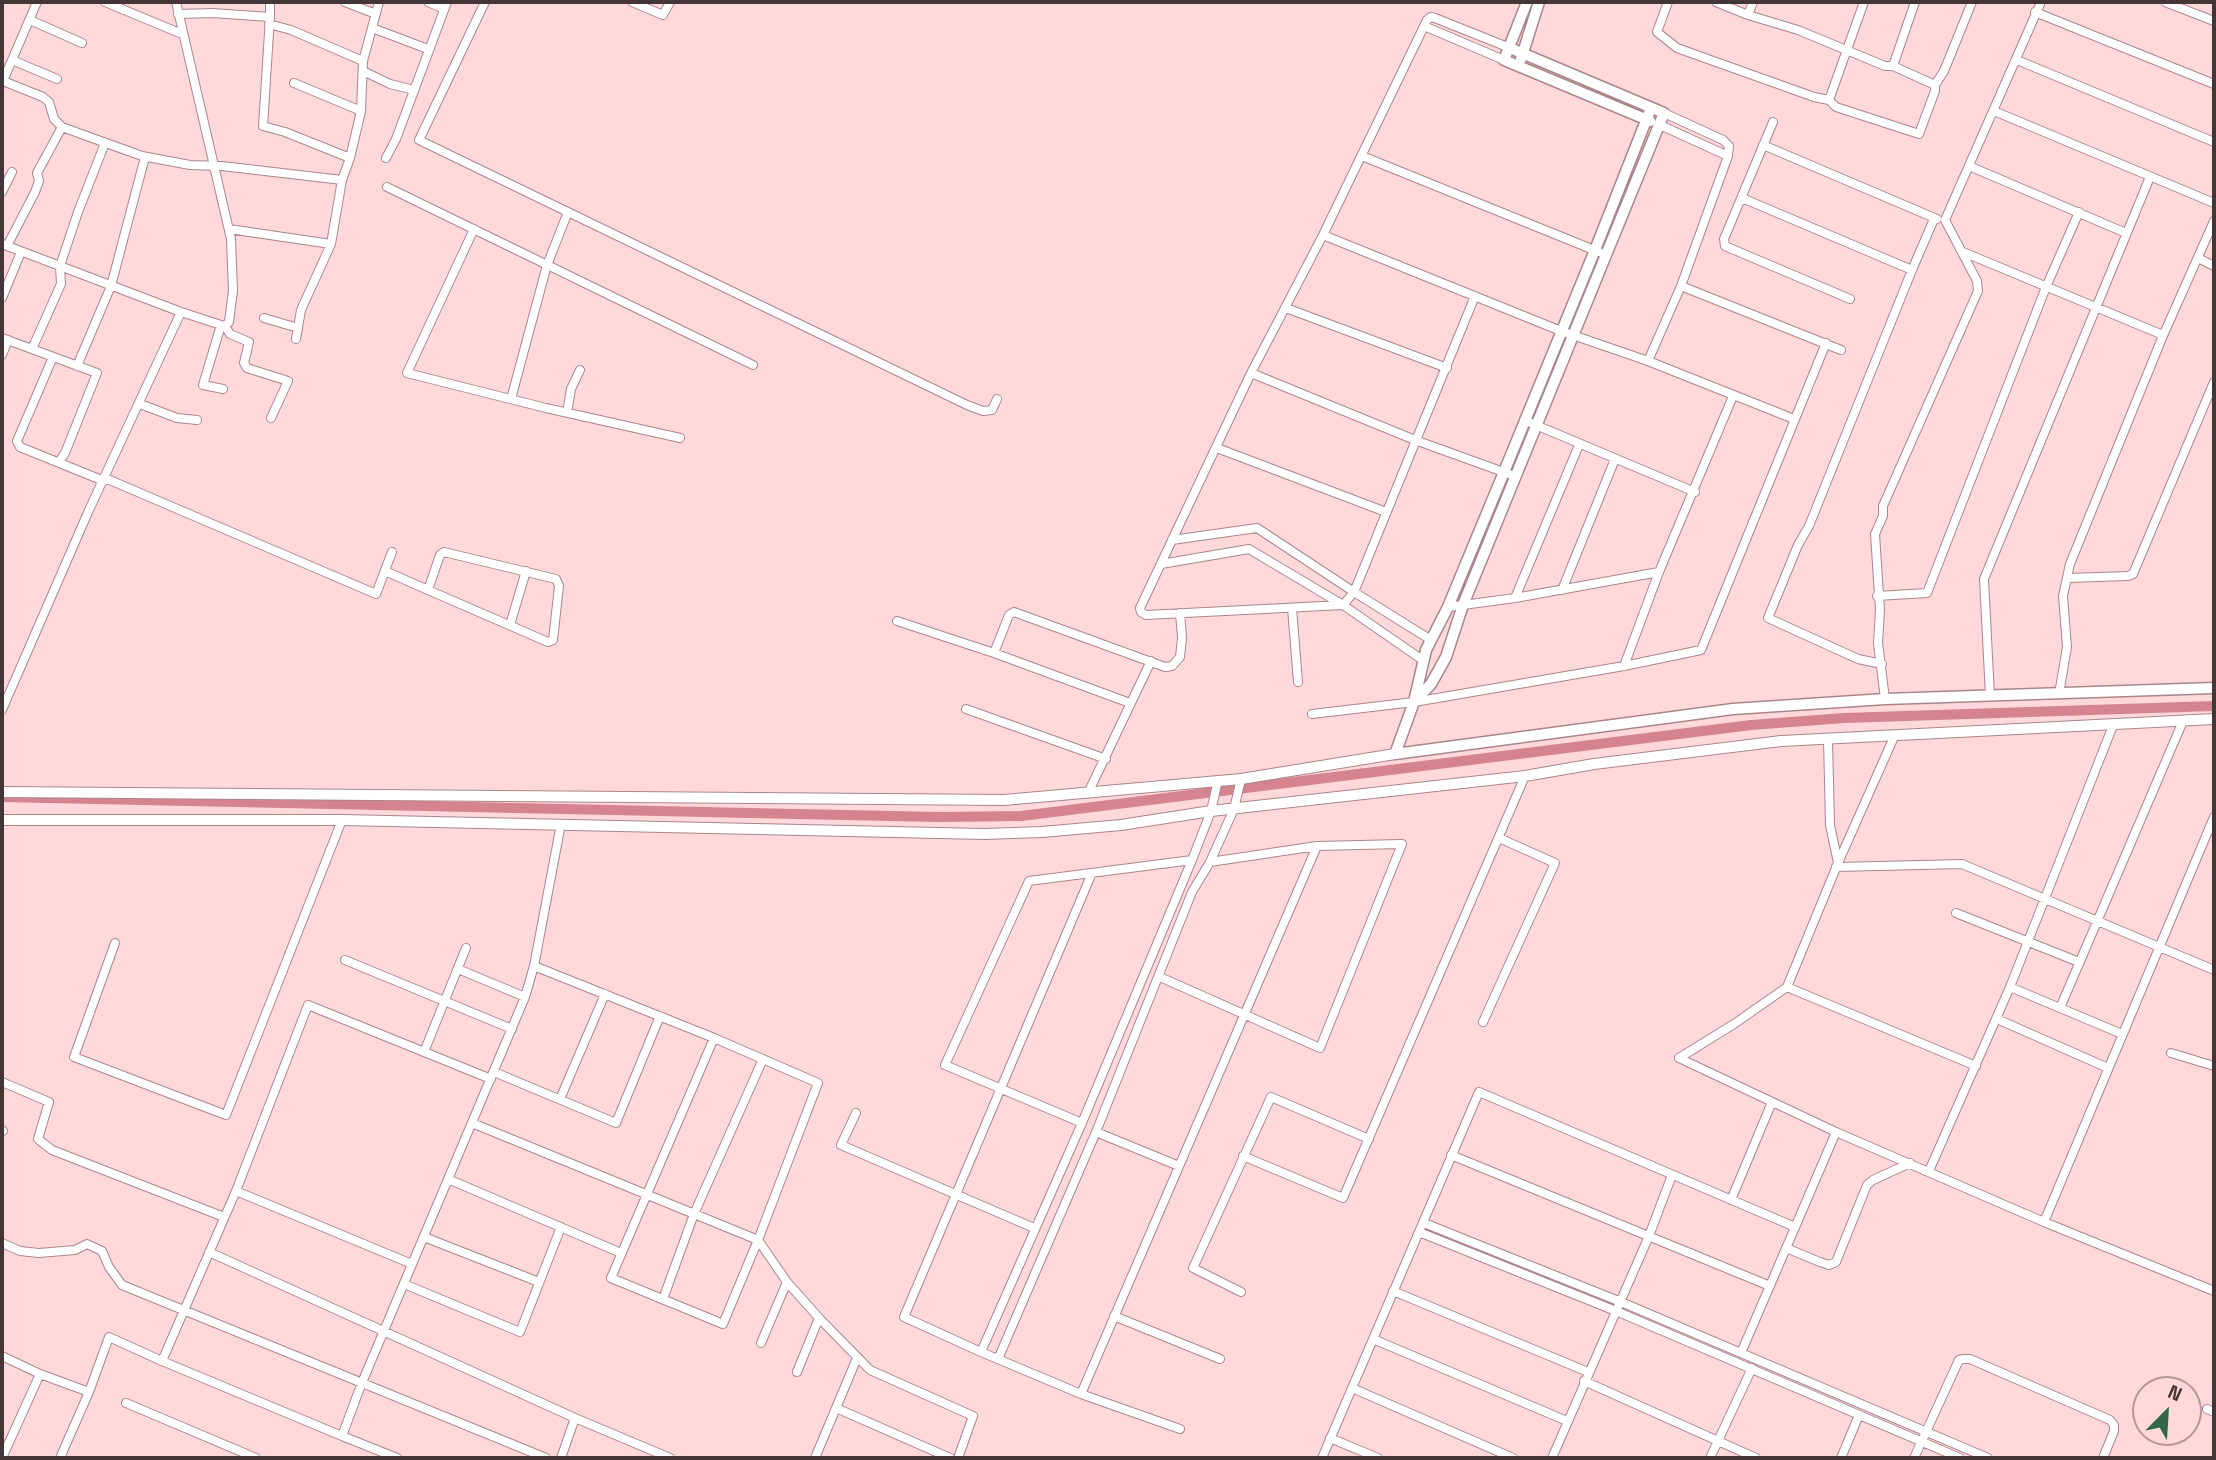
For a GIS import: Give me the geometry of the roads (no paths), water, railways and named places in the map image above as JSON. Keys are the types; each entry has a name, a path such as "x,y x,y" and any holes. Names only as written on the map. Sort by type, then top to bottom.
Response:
{"main road":[{"path":"1527,2 1504,60 1660,125"},
{"path":"1518,66 1539,2"},
{"path":"1510,48 1664,113 1601,252 1510,474 1431,640 1414,702 1395,754 1734,709 1885,699 2214,688"},
{"path":"1601,252 1651,108"},
{"path":"1414,702 1431,684 1446,657 1510,474"}],"street":[{"path":"37,2 4,81 43,97 49,102 54,120 62,127 145,157 342,180"},
{"path":"105,2 182,34"},
{"path":"176,2 229,229 233,291 229,322 223,326 203,386 223,389"},
{"path":"270,2 263,126 350,158"},
{"path":"345,2 376,14"},
{"path":"296,339 301,310 331,244 342,180 350,158 360,111 363,61 379,2"},
{"path":"386,158 446,5 428,2"},
{"path":"485,2 419,140 967,405 983,411 992,410 998,399"},
{"path":"632,2 663,15 670,2"},
{"path":"1668,2 1657,32 1676,48 1829,100 1836,107 1919,134 1935,85 1944,71 1972,2"},
{"path":"1716,2 1798,30 1885,66 1893,66 1935,85"},
{"path":"1748,15 1753,2"},
{"path":"1829,100 1864,2"},
{"path":"1893,66 1915,2"},
{"path":"1945,220 2041,2"},
{"path":"2165,2 2214,22"},
{"path":"2190,12 2196,2"},
{"path":"2035,12 2214,84"},
{"path":"178,14 212,13 269,21 363,61"},
{"path":"1475,296 1354,592 1343,605 1146,615 1141,612 1140,608 1251,373 1323,235 1424,26 1431,17 1436,18 1510,48"},
{"path":"30,20 82,43"},
{"path":"1424,26 1504,60"},
{"path":"372,28 428,49"},
{"path":"12,60 57,79"},
{"path":"2017,60 2214,142"},
{"path":"363,72 390,84 414,90"},
{"path":"294,83 360,111"},
{"path":"1994,111 2214,203"},
{"path":"1648,361 1681,286 1728,156 1729,146 1723,140 1664,113"},
{"path":"1773,122 1724,239 1725,246 1850,299"},
{"path":"1660,125 1728,156"},
{"path":"62,127 37,173 39,181 4,245 223,326 230,334 249,342 244,363 247,368 288,381 271,418"},
{"path":"32,349 61,284 60,267 105,143"},
{"path":"1763,145 1934,219 1945,220"},
{"path":"1362,156 1601,252"},
{"path":"77,366 111,286 145,157"},
{"path":"1969,166 2126,233"},
{"path":"2,192 12,172"},
{"path":"1990,696 1984,579 2150,177"},
{"path":"387,187 753,365"},
{"path":"1742,198 1912,270"},
{"path":"511,399 547,265 568,212"},
{"path":"1877,596 1927,593 2046,287 2079,212"},
{"path":"1882,664 1858,659 1768,618 1798,545 1809,526 1934,219"},
{"path":"1885,699 1878,643 1880,610 1875,534 1883,516 1883,506 1978,291 1977,281 1945,220"},
{"path":"2059,694 2067,648 2063,596 2070,564 2163,335 2214,221"},
{"path":"229,229 331,244"},
{"path":"474,229 407,373 680,438"},
{"path":"1323,235 1567,333 1648,361 1794,419"},
{"path":"2,298 21,252"},
{"path":"1963,252 2163,335"},
{"path":"2198,258 2214,265"},
{"path":"1681,286 1841,349"},
{"path":"1286,308 1447,368"},
{"path":"2,710 181,312"},
{"path":"264,318 298,328"},
{"path":"2,355 5,339 97,373 59,463"},
{"path":"1312,714 1414,702 1701,650 1826,342"},
{"path":"53,357 17,441 19,447 105,479 376,594 392,552"},
{"path":"567,413 571,388 580,370"},
{"path":"1251,373 1417,440 1510,474"},
{"path":"2068,578 2133,574 2214,382"},
{"path":"1624,666 1659,572 1695,492 1732,396"},
{"path":"140,404 177,418 197,419"},
{"path":"1531,423 1695,492"},
{"path":"1516,598 1579,445"},
{"path":"1217,448 1387,512"},
{"path":"1562,590 1615,459"},
{"path":"1172,540 1257,528 1431,640"},
{"path":"1161,564 1249,549 1343,605 1424,661"},
{"path":"385,571 428,590 510,625 548,642 553,640 559,582 554,578 444,552 440,555 428,590"},
{"path":"510,625 526,571"},
{"path":"1448,607 1516,598 1659,572"},
{"path":"1292,608 1298,682"},
{"path":"994,653 1009,615 1014,612 1165,667 1172,666 1180,657 1180,613"},
{"path":"897,621 994,653 1130,704"},
{"path":"1088,793 1151,661"},
{"path":"966,709 1105,759"},
{"path":"2,820 342,820 985,834 1042,832 1121,825 1235,805 1525,776 1594,764 1781,741 2214,719"},
{"path":"2060,1009 2183,720"},
{"path":"1929,1171 1997,1019 2114,723"},
{"path":"1894,737 1787,987 1679,1058 1836,1132 2044,1222 2214,1291"},
{"path":"1828,740 1830,825 1837,865"},
{"path":"2,792 1004,800 1241,783 1395,754"},
{"path":"1243,1156 1343,1198 1525,776"},
{"path":"981,1352 1082,1123 1192,860 1212,808 1218,783"},
{"path":"998,1359 1096,1132 1192,892 1210,862 1235,805 1241,783"},
{"path":"2044,1222 2214,817"},
{"path":"116,943 74,1057 226,1115 342,820"},
{"path":"342,1436 525,997 534,966 561,824"},
{"path":"1483,1022 1555,863 1499,838"},
{"path":"1160,977 1320,1048 1402,844 1317,846 1210,862"},
{"path":"1081,1394 1317,846"},
{"path":"1082,1123 945,1065 1028,881 1192,860"},
{"path":"1837,865 1962,864 2214,970"},
{"path":"1092,873 904,1317 1081,1394 1180,1429"},
{"path":"1956,913 2078,962"},
{"path":"424,1052 466,948"},
{"path":"345,960 512,1029"},
{"path":"534,966 714,1038 818,1083 723,1324 611,1278 714,1038"},
{"path":"457,969 525,997"},
{"path":"1787,987 1976,1066"},
{"path":"2010,987 2122,1034"},
{"path":"561,1099 605,994"},
{"path":"162,1361 236,1191 308,1005 424,1052 561,1099 616,1123 660,1016"},
{"path":"1997,1019 2108,1068"},
{"path":"2171,1053 2214,1066"},
{"path":"663,1299 694,1214 762,1059"},
{"path":"2,1082 49,1102 38,1139 52,1150 225,1217"},
{"path":"1322,1458 1479,1092 1795,1227"},
{"path":"1241,1292 1193,1268 1271,1097 1370,1139"},
{"path":"1731,1200 1772,1102"},
{"path":"856,1113 841,1145 1034,1228"},
{"path":"472,1123 758,1240 787,1282 870,1370 973,1416 958,1458"},
{"path":"1096,1132 1179,1166"},
{"path":"1741,1353 1836,1132"},
{"path":"1451,1156 1770,1286"},
{"path":"1786,1248 1829,1265 1836,1262 1867,1185 1910,1163"},
{"path":"1552,1458 1649,1236 1672,1175"},
{"path":"448,1179 621,1253"},
{"path":"236,1191 412,1264"},
{"path":"404,1284 520,1332 561,1227"},
{"path":"1421,1227 1621,1302 1988,1458"},
{"path":"1421,1227 1960,1458"},
{"path":"424,1237 539,1282"},
{"path":"2,1243 20,1251 39,1253 75,1250 88,1244 102,1251 122,1286 546,1458"},
{"path":"209,1252 575,1418 670,1458"},
{"path":"761,1343 787,1282"},
{"path":"1393,1291 1586,1377 1717,1442 1756,1458"},
{"path":"1114,1317 1220,1359"},
{"path":"797,1372 819,1318"},
{"path":"60,1458 89,1392 109,1337 397,1458"},
{"path":"1373,1339 1567,1421"},
{"path":"2,1356 40,1374 89,1392"},
{"path":"818,1457 857,1358"},
{"path":"1914,1458 1959,1360 1970,1359 2110,1419 2114,1431 2103,1458"},
{"path":"1710,1458 1752,1368"},
{"path":"2,1458 40,1374"},
{"path":"1352,1388 1513,1458"},
{"path":"125,1403 256,1458"},
{"path":"836,1408 950,1458"},
{"path":"1841,1458 1859,1415"},
{"path":"561,1458 575,1418"},
{"path":"1330,1438 1378,1458"}],"waterway":[{"path":"2,797 938,817 1021,816 1751,725 1844,718 2214,706"}]}
